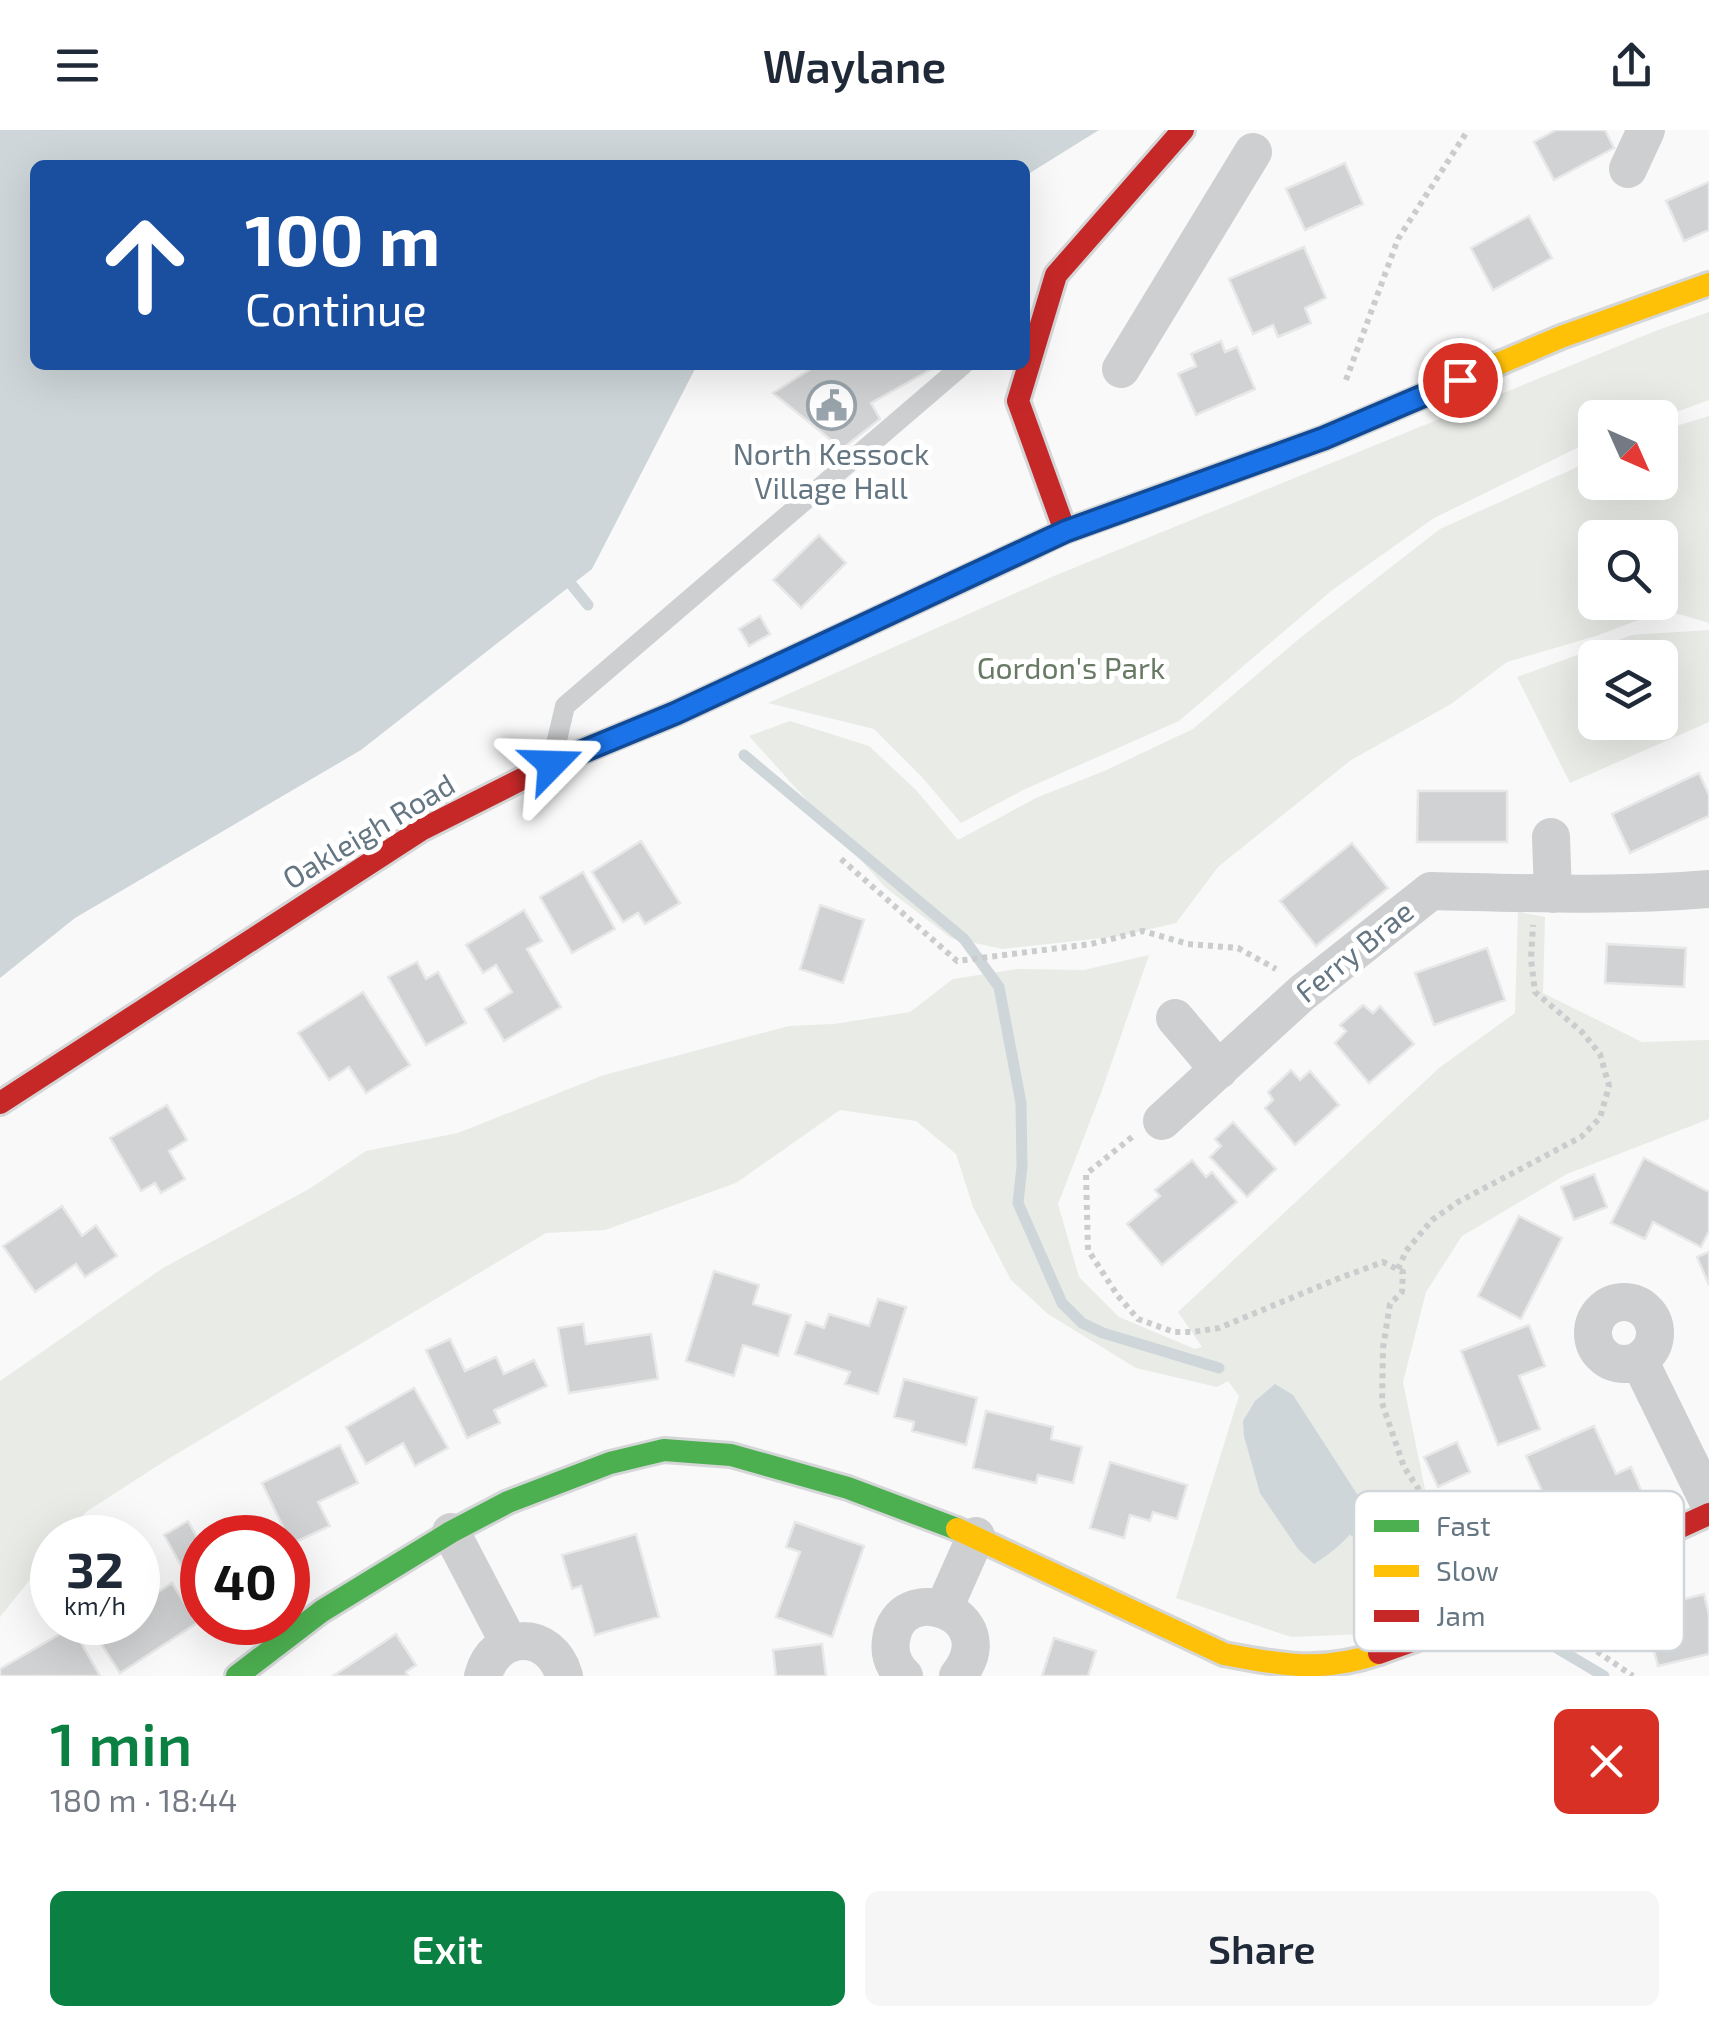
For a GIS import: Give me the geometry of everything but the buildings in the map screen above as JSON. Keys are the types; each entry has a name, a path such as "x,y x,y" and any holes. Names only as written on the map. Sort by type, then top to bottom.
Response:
{"street":[{"path":"1030,343 1035,318 1056,275 1183,130"},
{"path":"1628,168 1646,130"},
{"path":"1120,369 1248,137"},
{"name":"Oakleigh Road","path":"0,1103 421,830 552,764 676,713 1066,531 1324,438 1561,337 1709,284"},
{"path":"1024,370 1018,402 1066,531"},
{"path":"1546,894 1550,837"},
{"name":"Ferry Brae","path":"1162,1121 1302,993 1431,891 1650,894 1709,889"},
{"path":"1175,1018 1219,1070"},
{"path":"1640,1360 1709,1503"},
{"path":"237,1676 322,1611 451,1532 508,1502 593,1470 664,1450 731,1455 848,1488 976,1536 1224,1654 1316,1667 1385,1651"},
{"path":"1684,1525 1709,1514"},
{"path":"451,1532 508,1644"},
{"path":"944,1608 976,1536"},
{"path":"904,1676 891,1658 891,1637 896,1624 922,1607 944,1608 966,1628 970,1642 967,1664 958,1676"},
{"path":"483,1676 494,1654 508,1644 522,1641 546,1647 564,1676"}],"lane":[{"path":"552,764 565,706 957,370"}],"path":[{"path":"1324,438 1398,239 1468,130"},
{"path":"841,859 957,961 1090,944 1143,931 1188,944 1238,948 1273,966 1302,993"},
{"path":"1398,1270 1406,1250 1432,1220 1458,1202 1582,1138 1600,1118 1609,1086 1600,1054 1582,1032 1535,992 1531,960 1546,894"},
{"path":"1162,1121 1156,1119 1086,1174 1088,1250 1118,1296 1138,1320 1174,1332 1240,1322 1383,1262 1403,1272 1402,1292 1390,1304 1383,1348 1382,1403 1404,1468 1420,1491"},
{"path":"1596,1651 1633,1676"}],"green space":[{"name":"Gordon's Park","path":"1709,312 1709,400 1678,411 1678,400 1578,400 1578,448 1434,518 1331,591 1179,721 1023,790 961,823 874,729 768,703 1054,576"},
{"path":"1709,416 1709,623 1678,614 1678,520 1578,520 1578,620 1638,620 1507,662 1451,704 1351,760 1218,867 1176,923 1121,936 1003,949 951,938 886,888 749,736 790,721 869,746 916,790 958,840 1038,797 1193,729 1300,638 1440,529 1578,467 1578,500 1678,500 1678,425"},
{"path":"1709,630 1709,722 1678,736 1678,640 1618,640 1632,635"},
{"path":"1578,655 1578,740 1668,740 1570,783 1517,677"},
{"path":"1518,912 1545,917 1543,993 1642,1042 1709,1040 1709,1119 1567,1174 1462,1236 1426,1292 1403,1382 1425,1491 1354,1491 1354,1634 1291,1637 1176,1598 1239,1396 1228,1381 1217,1387 1136,1368 1048,1314 1011,1280 973,1207 956,1154 916,1121 840,1110 736,1183 605,1230 546,1233 168,1459 83,1515 30,1515 30,1580 0,1617 0,1381 163,1268 309,1189 366,1151 458,1133 604,1075 789,1026 834,1024 910,1012 953,979 1017,969 1084,970 1149,955 1058,1204 1079,1277 1119,1317 1195,1349 1202,1347 1178,1312 1439,1068 1515,1013"}],"shaded area":[{"path":"0,130 1099,130 1030,173 1030,160 30,160 30,370 694,370 592,569 361,750 75,918 0,978"},
{"path":"1275,1384 1293,1395 1355,1491 1354,1529 1314,1564 1298,1549 1260,1493 1243,1421 1255,1401"}],"waterway":[{"path":"562,573 588,605"},
{"path":"744,755 964,939 999,987 1021,1103 1018,1203 1062,1303 1082,1323 1103,1333 1219,1368"},
{"path":"1562,1651 1604,1676"}],"traffic: fast":[{"path":"1034,546 1065,531 1324,438 1500,363"},
{"path":"237,1676 322,1611 451,1532 508,1502 610,1463 664,1450 731,1455 848,1488 957,1529"}],"traffic: slow":[{"path":"1500,363 1709,284"},
{"path":"524,778 676,713 1034,546"},
{"path":"957,1529 1224,1654 1283,1664 1320,1665 1379,1653"}],"traffic: jam":[{"path":"1030,361 1056,275 1183,130"},
{"path":"1027,370 1018,401 1065,531"},
{"path":"0,1103 421,830 524,778"},
{"path":"1684,1525 1709,1514"},
{"path":"1379,1653 1385,1651"}],"place":[{"name":"North Kessock Village Hall","path":"831,406"}],"route":[{"path":"552,764 676,713 1066,531 1324,438 1460,380"}]}
